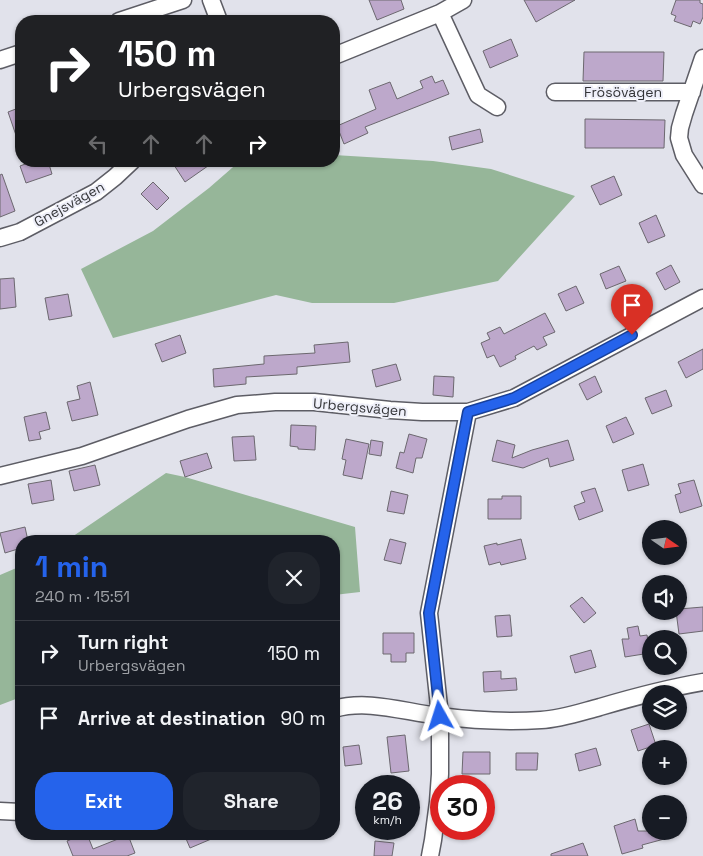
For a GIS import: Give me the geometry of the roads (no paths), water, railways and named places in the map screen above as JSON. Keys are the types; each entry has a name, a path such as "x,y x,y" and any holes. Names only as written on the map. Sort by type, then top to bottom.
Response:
{"street":[{"path":"137,15 183,0"},
{"path":"211,0 217,15"},
{"path":"340,54 440,12 463,0"},
{"path":"440,12 478,95 497,107"},
{"path":"0,60 15,55"},
{"path":"703,58 680,128 679,138 684,155 703,185"},
{"name":"Frösövägen","path":"555,92 692,92"},
{"name":"Gnejsvägen","path":"0,238 20,232 96,192 126,167"},
{"name":"Urbergsvägen","path":"0,476 82,456 188,419 237,405 275,402 314,402 390,410 468,412 514,398 703,298"},
{"path":"430,856 440,774 440,716 429,613 468,412"},
{"path":"340,708 371,705 440,716 498,720 542,720 560,718 661,690 703,682"},
{"path":"0,811 15,812"}]}
